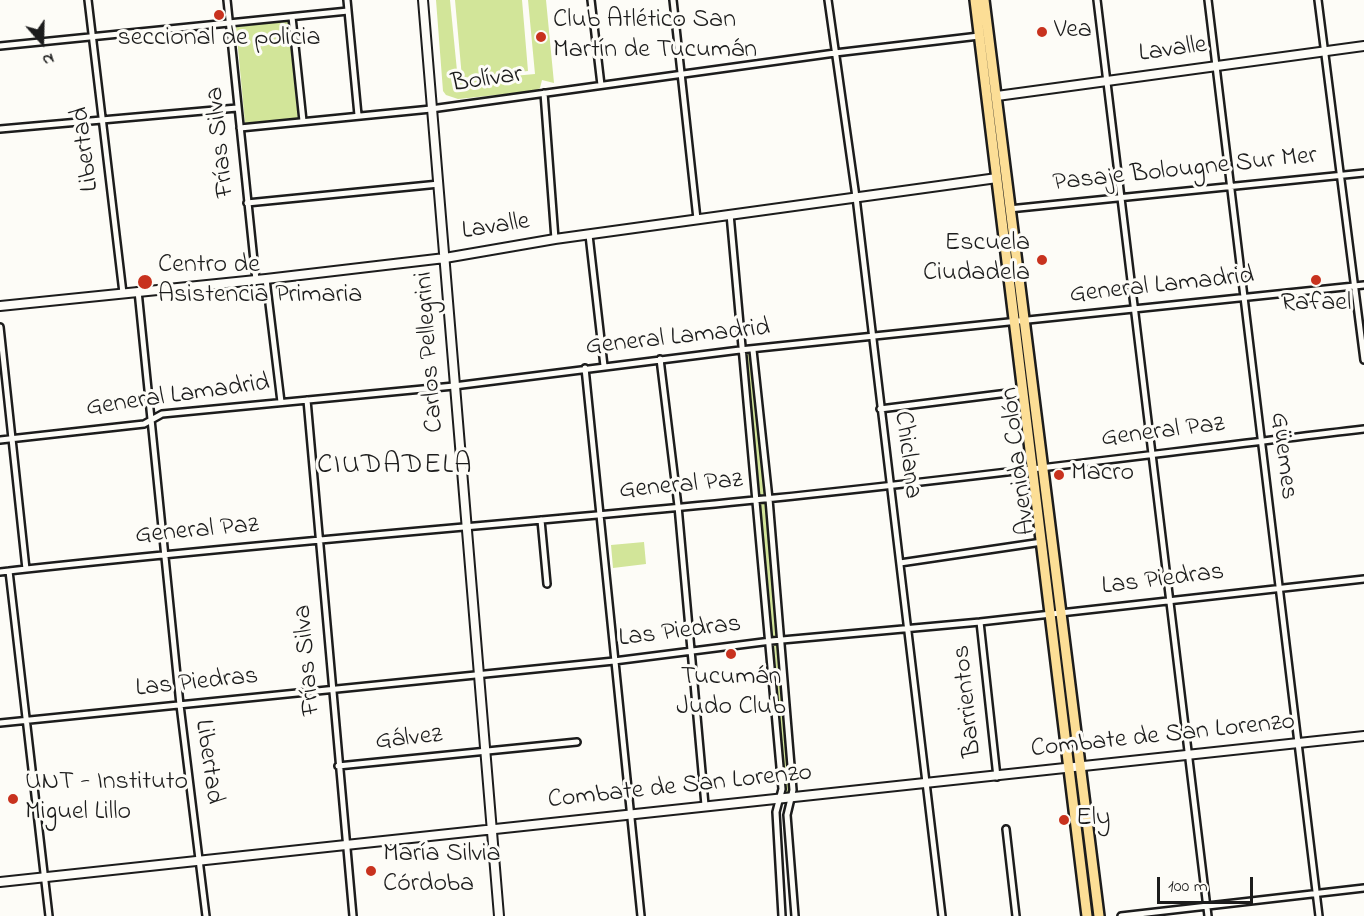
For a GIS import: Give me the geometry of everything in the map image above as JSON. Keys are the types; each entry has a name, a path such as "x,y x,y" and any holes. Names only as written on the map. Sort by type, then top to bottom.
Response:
{"main road":[{"name":"Avenida Colón","path":"975,0 984,35 1010,209 1024,391 1038,468 1042,542 1080,768 1099,916"},
{"name":"Avenida Colón","path":"984,0 984,35"},
{"name":"Avenida Colón","path":"992,97 997,178 1038,468 1087,916"}],"street":[{"name":"Libertad","path":"88,0 123,293"},
{"name":"Frías Silva","path":"227,0 256,280"},
{"path":"347,0 358,115"},
{"name":"Carlos Pellegrini","path":"423,0 483,752 499,916"},
{"path":"591,0 601,85"},
{"path":"673,0 697,219"},
{"name":"Chiclana","path":"828,0 856,197 871,338 909,628 925,785 942,916"},
{"path":"1097,0 1123,196 1208,916"},
{"name":"Güemes","path":"1210,0 1243,299 1319,916"},
{"path":"1318,0 1364,360"},
{"path":"0,46 348,11"},
{"path":"292,17 303,122"},
{"name":"Bolívar","path":"240,128 431,109 835,52 984,35"},
{"name":"Lavalle","path":"992,97 1364,46"},
{"path":"544,93 555,239"},
{"path":"0,129 237,108"},
{"name":"Pasaje Bolougne Sur Mer","path":"1010,209 1364,173"},
{"name":"Lavalle","path":"0,306 445,258 555,239 997,178"},
{"path":"247,203 439,184"},
{"path":"730,214 771,641 782,789 776,812 782,916"},
{"path":"590,235 604,366"},
{"path":"266,279 281,402"},
{"name":"General Lamadrid","path":"0,440 144,424 162,414 454,386 660,359 1364,285"},
{"name":"Libertad","path":"138,291 153,419 180,705 206,916"},
{"path":"0,327 26,569"},
{"path":"753,350 769,499 793,797 787,815 795,916"},
{"path":"660,359 678,506 705,805"},
{"path":"585,368 598,515 641,916"},
{"path":"880,409 1024,391"},
{"name":"Frías Silva","path":"307,400 353,916"},
{"name":"General Paz","path":"0,572 166,554 769,499 1364,429"},
{"path":"541,520 547,584"},
{"path":"900,563 1042,542"},
{"path":"9,571 49,916"},
{"name":"Las Piedras","path":"0,723 614,661 771,641 980,622 1364,579"},
{"name":"Barrientos","path":"980,622 997,777"},
{"name":"Combate de San Lorenzo","path":"0,882 705,805 1070,770 1364,736"},
{"name":"Gálvez","path":"338,766 578,742"},
{"path":"1006,829 1016,916"},
{"path":"780,878 791,877"},
{"path":"1122,916 1364,888"}],"green space":[{"name":"Club Atlético San Martín de Tucumán","path":"436,0 450,0 458,81 535,74 528,0 546,0 554,83 542,80 540,88 535,91 458,99 446,95 443,91"},
{"path":"455,0 522,0 528,71 462,78"},
{"path":"288,21 298,118 245,123 236,27"},
{"path":"746,354 751,354 766,496 760,497"},
{"path":"760,502 767,502 778,638 773,638"},
{"path":"644,542 646,564 613,568 611,545"},
{"path":"774,644 779,644 790,794 785,795"}],"place":[{"name":"seccional de policia","path":"219,15"},
{"name":"Vea","path":"1042,32"},
{"name":"Club Atlético San Martín de Tucumán","path":"541,37"},
{"name":"Escuela Ciudadela","path":"1042,260"},
{"name":"Rafael","path":"1316,280"},
{"name":"Centro de Asistencia Primaria","path":"145,282"},
{"name":"Macro","path":"1059,475"},
{"name":"Tucumán Judo Club","path":"731,654"},
{"name":"UNT - Instituto Miguel Lillo","path":"13,799"},
{"name":"Ely","path":"1064,820"},
{"name":"María Silvia Córdoba","path":"371,871"}],"district":[{"name":"CIUDADELA","path":"395,467"}]}
